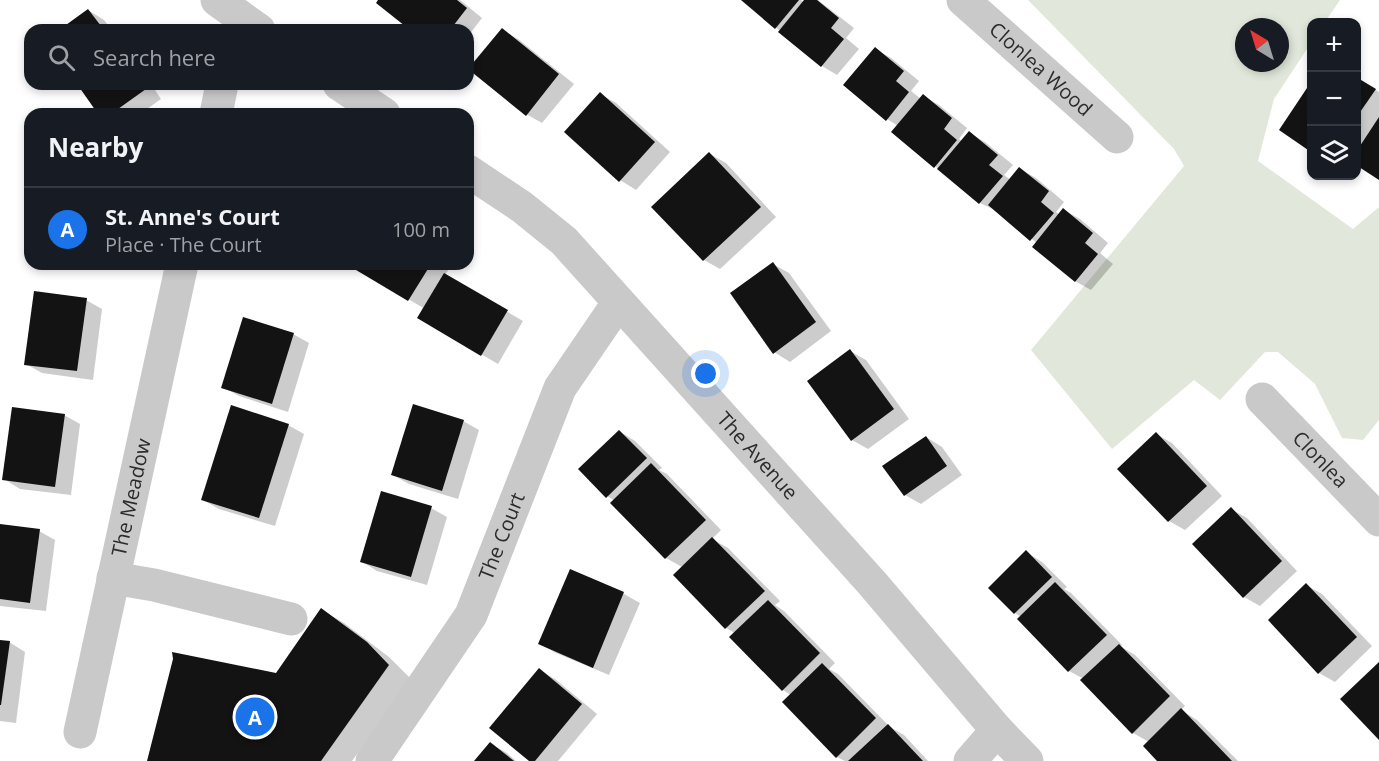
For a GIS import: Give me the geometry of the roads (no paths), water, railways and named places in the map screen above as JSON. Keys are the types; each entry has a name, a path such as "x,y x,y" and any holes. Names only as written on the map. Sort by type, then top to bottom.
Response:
{"street":[{"name":"Clonlea Wood","path":"963,0 1116,138"},
{"path":"217,108 221,90"},
{"path":"348,90 375,108"},
{"name":"The Avenue","path":"474,175 522,207 564,241 872,583 997,730 1027,761"},
{"name":"The Meadow","path":"80,732 181,270"},
{"name":"The Court","path":"372,761 471,615 560,388 618,303"},
{"name":"Clonlea","path":"1262,399 1379,520"},
{"path":"113,578 154,585 291,619"},
{"path":"970,761 997,730"}],"place":[{"name":"St. Anne's Court","path":"255,717"}]}
